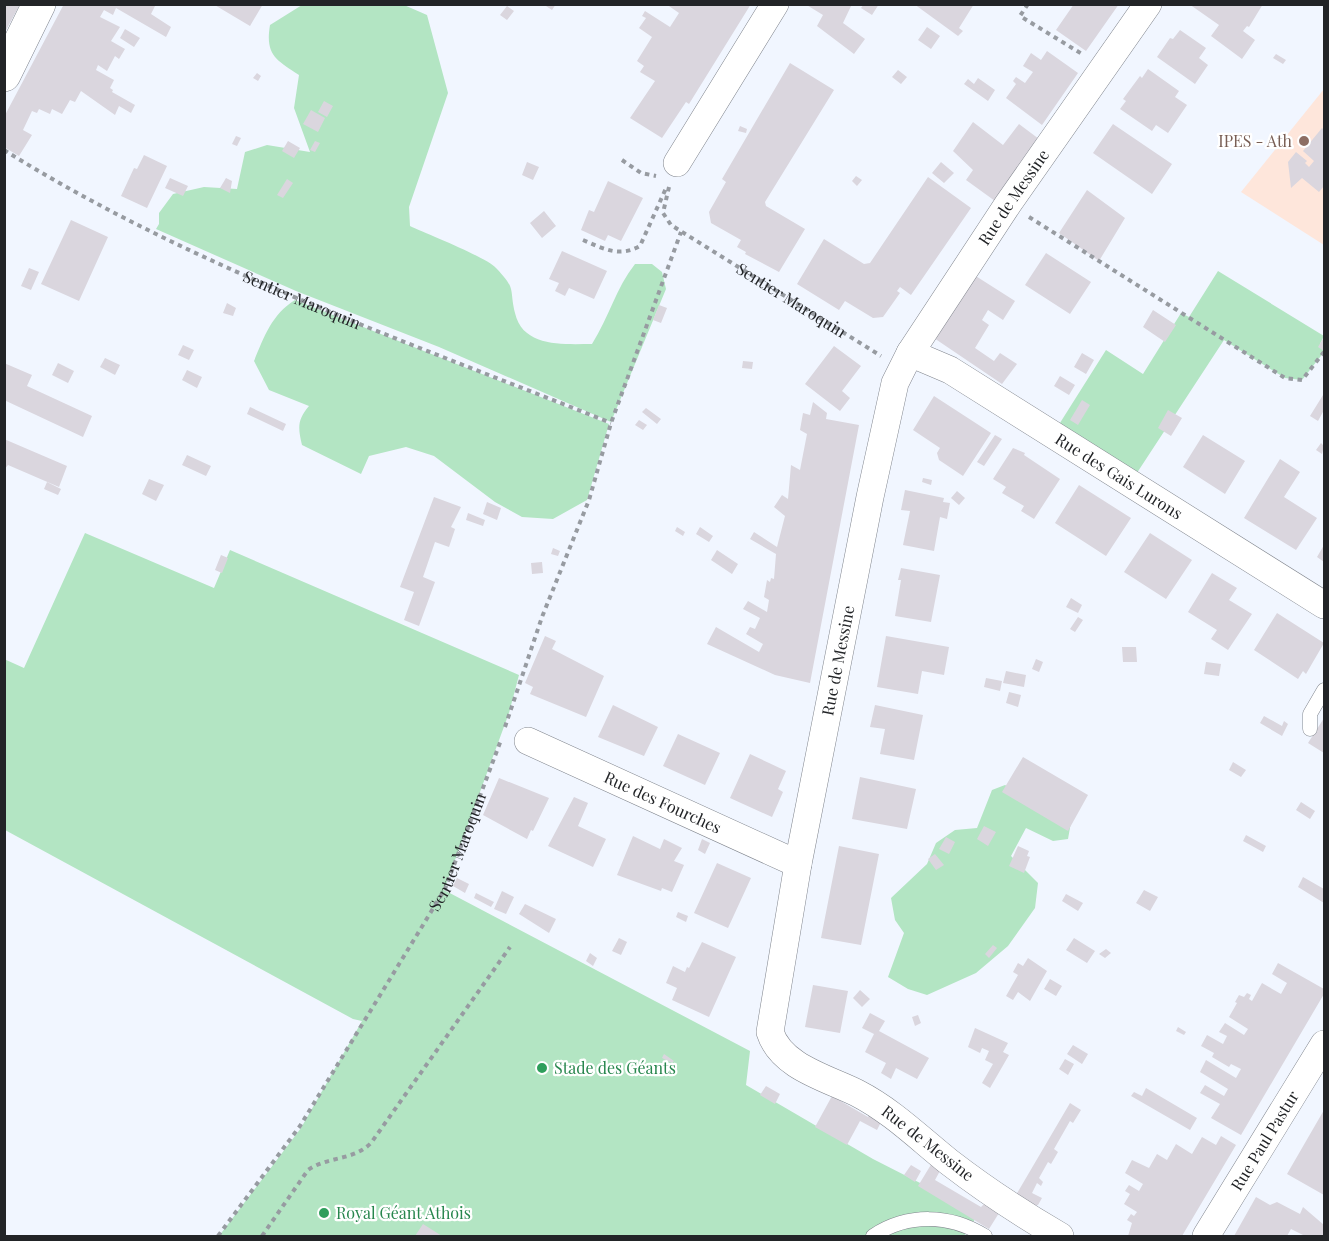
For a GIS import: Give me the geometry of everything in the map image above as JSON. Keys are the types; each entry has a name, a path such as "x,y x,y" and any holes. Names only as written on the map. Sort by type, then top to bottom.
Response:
{"main road":[{"path":"4,75 39,4"}],"street":[{"path":"677,164 775,4"},
{"name":"Rue de Messine","path":"1060,1236 953,1165 887,1110 830,1082 782,1054 774,1046 770,1032 798,864 895,383 906,361 1008,204 1148,4"},
{"name":"Rue des Gais Lurons","path":"906,361 950,370 1324,605"},
{"name":"Rue des Fourches","path":"528,741 798,864"},
{"name":"Rue Paul Pastur","path":"1206,1236 1324,1044"}],"lane":[{"path":"1310,729 1310,714 1324,690"},
{"path":"873,1236 899,1224 934,1219 953,1220 985,1236"}],"path":[{"path":"1028,4 1020,16 1103,67"},
{"name":"Sentier Maroquin","path":"4,150 140,228 301,298 611,423"},
{"path":"622,160 649,176 657,176 677,164"},
{"path":"583,240 609,251 632,250 640,246 677,164"},
{"name":"Sentier Maroquin","path":"677,164 663,204 663,213 671,225 906,361"},
{"path":"1008,204 1285,378 1302,380 1324,352"},
{"name":"Sentier Maroquin","path":"218,1236 300,1126 362,1020 446,889 478,806 542,617 589,500 611,423 681,232"},
{"path":"262,1236 308,1170 316,1165 356,1155 371,1143 510,947"}],"shaded area":[{"name":"IPES - Ath","path":"1324,89 1324,245 1241,192"}],"green space":[{"path":"302,5 404,5 427,15 448,93 409,207 410,226 469,252 496,268 510,285 515,313 526,333 546,342 592,344 628,273 635,264 652,264 662,272 666,289 611,422 439,347 296,291 156,229 159,224 159,213 173,194 204,187 237,189 245,152 267,145 310,152 294,108 299,75 274,56 269,43 270,25"},
{"path":"1218,271 1324,336 1320,344 1324,352 1302,380 1285,378 1224,340 1131,482 1053,434 1106,350 1143,374 1181,313 1189,317"},
{"path":"295,300 609,424 587,500 553,519 522,517 495,502 434,456 406,447 369,456 361,474 302,445 300,424 309,406 269,390 254,361 275,319"},
{"path":"85,533 214,588 230,550 519,675 509,713 444,890 750,1051 746,1085 873,1159 979,1213 964,1236 219,1236 301,1128 362,1021 353,1019 5,830 4,659 24,668"},
{"path":"1005,785 1071,822 1068,839 1053,841 1026,828 1011,856 1038,883 1035,908 1008,946 976,973 927,995 908,989 888,977 904,933 895,920 891,898 927,864 936,843 955,830 977,828 992,790"}],"building":[{"path":"4,4 20,4 4,34"},
{"path":"64,4 156,4 151,14 171,27 166,37 116,8 113,15 104,10 100,17 120,27 111,41 125,49 119,59 115,56 107,71 98,65 96,70 114,80 110,88 112,92 135,105 131,113 119,106 115,115 81,91 75,102 70,100 62,114 52,109 50,114 39,109 37,113 32,111 23,130 32,135 19,156 4,147 4,117"},
{"path":"213,4 263,4 250,26"},
{"path":"543,4 556,4 552,10"},
{"path":"666,4 751,4 689,104 686,102 662,138 630,118 655,81 640,72 644,66 637,61 652,37 639,28 646,18 642,16 645,11 670,27 679,13"},
{"path":"805,4 852,4 843,23 865,39 854,54 817,26 823,15"},
{"path":"864,4 879,4 872,15 861,8"},
{"path":"914,4 974,4 959,28 963,31 958,36"},
{"path":"1074,4 1119,4 1086,51 1056,30"},
{"path":"1189,4 1263,4 1249,27 1247,26 1243,31 1255,40 1242,59 1211,36 1219,25"},
{"path":"507,6 514,11 507,20 500,15"},
{"path":"927,27 940,36 931,49 918,40"},
{"path":"125,29 140,38 134,47 120,38"},
{"path":"1180,30 1206,48 1199,58 1208,65 1195,84 1157,57 1170,38 1173,39"},
{"path":"1047,51 1078,73 1042,125 1006,98 1016,84 1013,81 1016,77 1025,83 1033,72 1023,66 1031,53 1041,60"},
{"path":"1276,54 1286,60 1283,64 1273,58"},
{"path":"790,63 834,90 765,202 766,206 805,229 779,272 745,254 746,252 737,247 741,240 711,223 709,212 726,182 722,179"},
{"path":"1148,69 1179,91 1175,97 1187,105 1168,133 1156,125 1152,131 1120,109 1126,101 1123,99"},
{"path":"898,70 907,77 901,84 892,77"},
{"path":"257,73 261,76 258,81 253,78"},
{"path":"978,78 995,90 988,101 964,84 968,79 974,84"},
{"path":"324,101 333,106 327,117 318,112"},
{"path":"311,110 325,118 318,132 303,124"},
{"path":"973,122 1003,145 1019,124 1039,139 995,201 966,180 973,170 953,151"},
{"path":"1113,124 1172,164 1152,194 1093,153"},
{"path":"740,126 747,129 746,133 738,131"},
{"path":"1322,128 1324,130 1324,186 1319,192 1302,178 1291,188 1288,162 1296,152 1307,161 1305,163 1309,167 1314,161 1303,151"},
{"path":"236,136 241,138 237,146 232,144"},
{"path":"288,141 300,148 294,158 282,151"},
{"path":"315,141 320,143 315,152 310,150"},
{"path":"144,155 167,166 147,208 121,196 134,168 137,169"},
{"path":"527,162 539,167 533,180 522,175"},
{"path":"941,162 954,173 944,183 932,173"},
{"path":"856,176 862,180 857,186 852,181"},
{"path":"928,177 971,208 911,295 900,287 897,291 900,293 883,317 873,318 845,301 839,310 797,284 824,239 864,264 870,263"},
{"path":"170,178 188,186 183,196 165,188"},
{"path":"226,178 232,181 230,193 220,188"},
{"path":"287,179 293,183 283,198 277,195"},
{"path":"608,181 643,198 621,241 608,235 605,241 581,230 589,210 594,212"},
{"path":"1087,190 1125,218 1099,261 1059,233"},
{"path":"544,211 556,226 542,238 530,223"},
{"path":"71,220 108,237 79,301 41,284"},
{"path":"562,251 607,271 594,299 569,288 565,296 555,291 559,283 549,279"},
{"path":"1046,253 1091,282 1070,314 1025,285"},
{"path":"29,268 39,272 31,290 21,286"},
{"path":"971,273 1015,301 1003,320 988,310 982,320 989,325 975,348 994,361 1000,353 1017,364 1002,384 931,336"},
{"path":"227,303 236,308 233,316 223,313"},
{"path":"659,305 667,308 661,323 653,320"},
{"path":"1153,310 1176,325 1165,342 1143,327"},
{"path":"1324,337 1324,351 1318,347"},
{"path":"183,345 194,350 189,360 178,355"},
{"path":"834,346 861,366 842,391 850,398 840,411 805,384"},
{"path":"1082,353 1094,360 1086,374 1074,367"},
{"path":"105,358 120,365 115,375 100,367"},
{"path":"743,361 753,362 752,369 742,368"},
{"path":"4,363 32,375 27,386 92,416 83,437 4,400"},
{"path":"58,363 74,371 68,383 52,375"},
{"path":"187,370 202,377 197,388 182,380"},
{"path":"1060,376 1075,385 1069,395 1054,386"},
{"path":"1323,395 1324,410 1318,421 1310,416"},
{"path":"934,396 991,433 963,476 939,460 937,453 940,448 913,430"},
{"path":"1082,400 1090,405 1078,425 1070,420"},
{"path":"813,402 827,413 826,419 859,425 810,683 775,675 707,644 716,627 759,652 763,644 746,634 750,627 755,629 760,618 743,609 748,601 767,612 769,600 764,597 767,580 770,582 771,578 774,579 776,554 750,539 754,532 777,547 785,516 774,507 782,495 788,499 791,465 800,470 807,434 800,430 803,413 810,415"},
{"path":"250,407 286,424 283,431 247,414"},
{"path":"646,408 661,419 657,424 642,412"},
{"path":"1168,410 1182,418 1171,436 1158,428"},
{"path":"639,420 647,425 643,430 635,425"},
{"path":"995,435 1002,439 984,466 977,462"},
{"path":"1203,435 1245,461 1225,494 1183,467"},
{"path":"4,439 67,466 59,487 8,465 4,470"},
{"path":"1321,443 1324,446 1322,454 1316,450"},
{"path":"1013,448 1025,453 1024,455 1060,479 1034,519 1021,511 1024,506 1002,493 1006,487 993,479"},
{"path":"187,455 211,466 206,476 182,465"},
{"path":"1280,459 1300,472 1284,497 1317,518 1296,550 1244,518"},
{"path":"923,478 932,480 931,485 922,482"},
{"path":"149,479 164,485 156,501 142,494"},
{"path":"47,482 61,489 58,495 44,489"},
{"path":"1079,485 1131,518 1106,556 1055,523"},
{"path":"905,490 944,498 943,502 950,503 947,519 940,517 934,551 903,545 910,511 901,510"},
{"path":"957,491 965,498 959,505 951,498"},
{"path":"434,497 461,507 451,527 455,529 449,547 435,542 423,577 435,582 419,626 404,620 414,592 400,587"},
{"path":"487,502 501,508 497,520 483,514"},
{"path":"468,513 485,520 483,526 466,520"},
{"path":"677,527 685,532 683,536 675,531"},
{"path":"700,527 713,536 709,542 696,534"},
{"path":"1150,533 1192,560 1166,599 1124,572"},
{"path":"1324,545 1324,562 1317,557"},
{"path":"553,548 560,551 558,556 551,554"},
{"path":"717,550 738,564 732,574 711,560"},
{"path":"221,555 228,558 222,573 215,570"},
{"path":"542,562 543,573 532,574 531,563"},
{"path":"901,568 940,575 931,622 895,616"},
{"path":"1212,573 1237,588 1229,600 1252,614 1228,650 1211,639 1217,630 1188,612"},
{"path":"1071,598 1082,605 1078,613 1066,607"},
{"path":"1277,613 1324,643 1306,674 1303,671 1298,679 1254,650"},
{"path":"1078,617 1083,620 1075,632 1070,629"},
{"path":"545,636 556,641 552,649 604,676 586,717 530,694 533,687 525,683"},
{"path":"886,636 949,647 944,675 922,671 918,694 877,687"},
{"path":"1122,647 1136,647 1137,662 1123,662"},
{"path":"1036,659 1043,662 1039,672 1032,669"},
{"path":"1206,662 1221,664 1219,676 1204,674"},
{"path":"1006,671 1026,675 1024,687 1003,683"},
{"path":"986,678 1002,681 1000,691 984,687"},
{"path":"1009,692 1021,695 1018,707 1006,703"},
{"path":"613,705 658,727 644,756 598,737"},
{"path":"875,705 923,715 914,760 880,754 885,729 870,727"},
{"path":"1264,716 1282,726 1284,721 1288,724 1282,736 1260,723"},
{"path":"1324,718 1324,753 1308,743"},
{"path":"678,734 720,753 705,785 663,766"},
{"path":"750,754 786,771 778,789 783,792 772,817 730,798"},
{"path":"1023,757 1088,795 1068,831 1002,792"},
{"path":"1233,762 1246,770 1241,777 1229,770"},
{"path":"860,777 916,789 907,829 852,819"},
{"path":"499,778 549,798 527,839 483,815"},
{"path":"574,797 588,803 578,826 606,839 593,867 548,846"},
{"path":"1301,802 1315,811 1310,819 1296,810"},
{"path":"984,826 996,832 988,846 977,839"},
{"path":"1246,835 1266,846 1263,852 1243,841"},
{"path":"633,836 660,849 664,839 682,848 674,861 684,865 672,892 662,888 661,891 617,875"},
{"path":"946,837 955,842 949,854 939,849"},
{"path":"702,839 710,843 705,854 698,850"},
{"path":"839,846 879,854 861,945 821,938"},
{"path":"1018,846 1029,851 1027,856 1030,857 1024,873 1009,866"},
{"path":"935,854 944,865 936,870 928,859"},
{"path":"717,863 751,878 728,928 694,913"},
{"path":"1303,877 1324,889 1324,903 1298,887"},
{"path":"457,878 469,884 465,893 453,886"},
{"path":"1144,890 1158,897 1150,911 1136,903"},
{"path":"502,891 514,897 506,914 494,909"},
{"path":"476,893 494,902 491,907 474,898"},
{"path":"1066,894 1083,903 1078,911 1062,901"},
{"path":"525,904 556,919 549,933 519,914"},
{"path":"678,912 688,916 686,922 676,917"},
{"path":"619,938 627,942 621,955 612,951"},
{"path":"1074,938 1095,951 1087,963 1066,950"},
{"path":"702,942 736,957 709,1017 672,1000 677,988 666,983 673,966 685,972 687,967 689,968"},
{"path":"993,945 997,948 989,958 985,954"},
{"path":"1106,949 1111,953 1105,958 1099,954"},
{"path":"590,953 597,958 593,966 586,961"},
{"path":"1028,958 1047,971 1030,1001 1018,992 1013,1000 1006,996 1018,975 1013,972 1018,963 1023,966"},
{"path":"1278,963 1324,989 1324,994 1241,1135 1211,1118 1220,1104 1200,1093 1205,1085 1224,1096 1228,1089 1200,1072 1206,1060 1236,1078 1241,1069 1231,1064 1229,1067 1212,1057 1214,1053 1201,1046 1207,1035 1223,1044 1227,1036 1219,1032 1225,1023 1244,1035 1248,1029 1229,1017 1237,1003 1235,1002 1239,995 1244,997 1247,993 1251,995 1249,999 1252,1001 1262,983 1281,994 1287,983 1272,974"},
{"path":"1050,979 1062,986 1056,996 1044,989"},
{"path":"813,985 848,991 840,1033 805,1027"},
{"path":"860,990 870,999 862,1007 853,998"},
{"path":"870,1013 885,1021 879,1031 929,1058 917,1079 896,1068 891,1079 881,1073 886,1063 865,1052 874,1034 862,1028"},
{"path":"918,1015 921,1023 915,1026 912,1017"},
{"path":"1178,1027 1186,1032 1184,1035 1176,1031"},
{"path":"975,1028 1008,1043 1003,1052 1009,1055 990,1088 982,1083 993,1064 985,1060 989,1051 982,1048 980,1053 968,1047"},
{"path":"1073,1045 1088,1054 1082,1064 1067,1054"},
{"path":"664,1054 674,1061 672,1063 662,1058"},
{"path":"1065,1059 1074,1064 1068,1075 1059,1069"},
{"path":"766,1086 780,1094 775,1104 760,1095"},
{"path":"1146,1088 1197,1118 1190,1130 1131,1096 1134,1092 1142,1096"},
{"path":"832,1096 868,1117 873,1109 884,1116 877,1130 860,1121 847,1145 815,1127"},
{"path":"1070,1103 1081,1110 1073,1123 1070,1121 1054,1149 1058,1152 1051,1164 1048,1162 1039,1178 1043,1182 1041,1186 1037,1183 1032,1193 1042,1198 1038,1205 1028,1208 1013,1200"},
{"path":"1324,1110 1324,1195 1287,1174"},
{"path":"1221,1136 1236,1145 1182,1236 1128,1236 1132,1223 1127,1220 1131,1214 1134,1216 1137,1212 1124,1204 1130,1194 1125,1191 1129,1185 1139,1191 1143,1184 1125,1173 1132,1160 1149,1168 1157,1154 1167,1160 1176,1144 1192,1154 1202,1137 1216,1145"},
{"path":"932,1163 941,1169 935,1180 981,1207 984,1204 999,1213 989,1229 918,1186"},
{"path":"911,1165 921,1171 915,1182 904,1175"},
{"path":"1256,1197 1270,1205 1277,1202 1300,1214 1303,1207 1324,1225 1324,1236 1305,1236 1291,1229 1287,1236 1234,1236"},
{"path":"423,1224 442,1236 415,1236"}],"place":[{"name":"IPES - Ath","path":"1304,141"},
{"name":"Stade des Géants","path":"542,1068"},
{"name":"Royal Géant Athois","path":"324,1213"}]}
